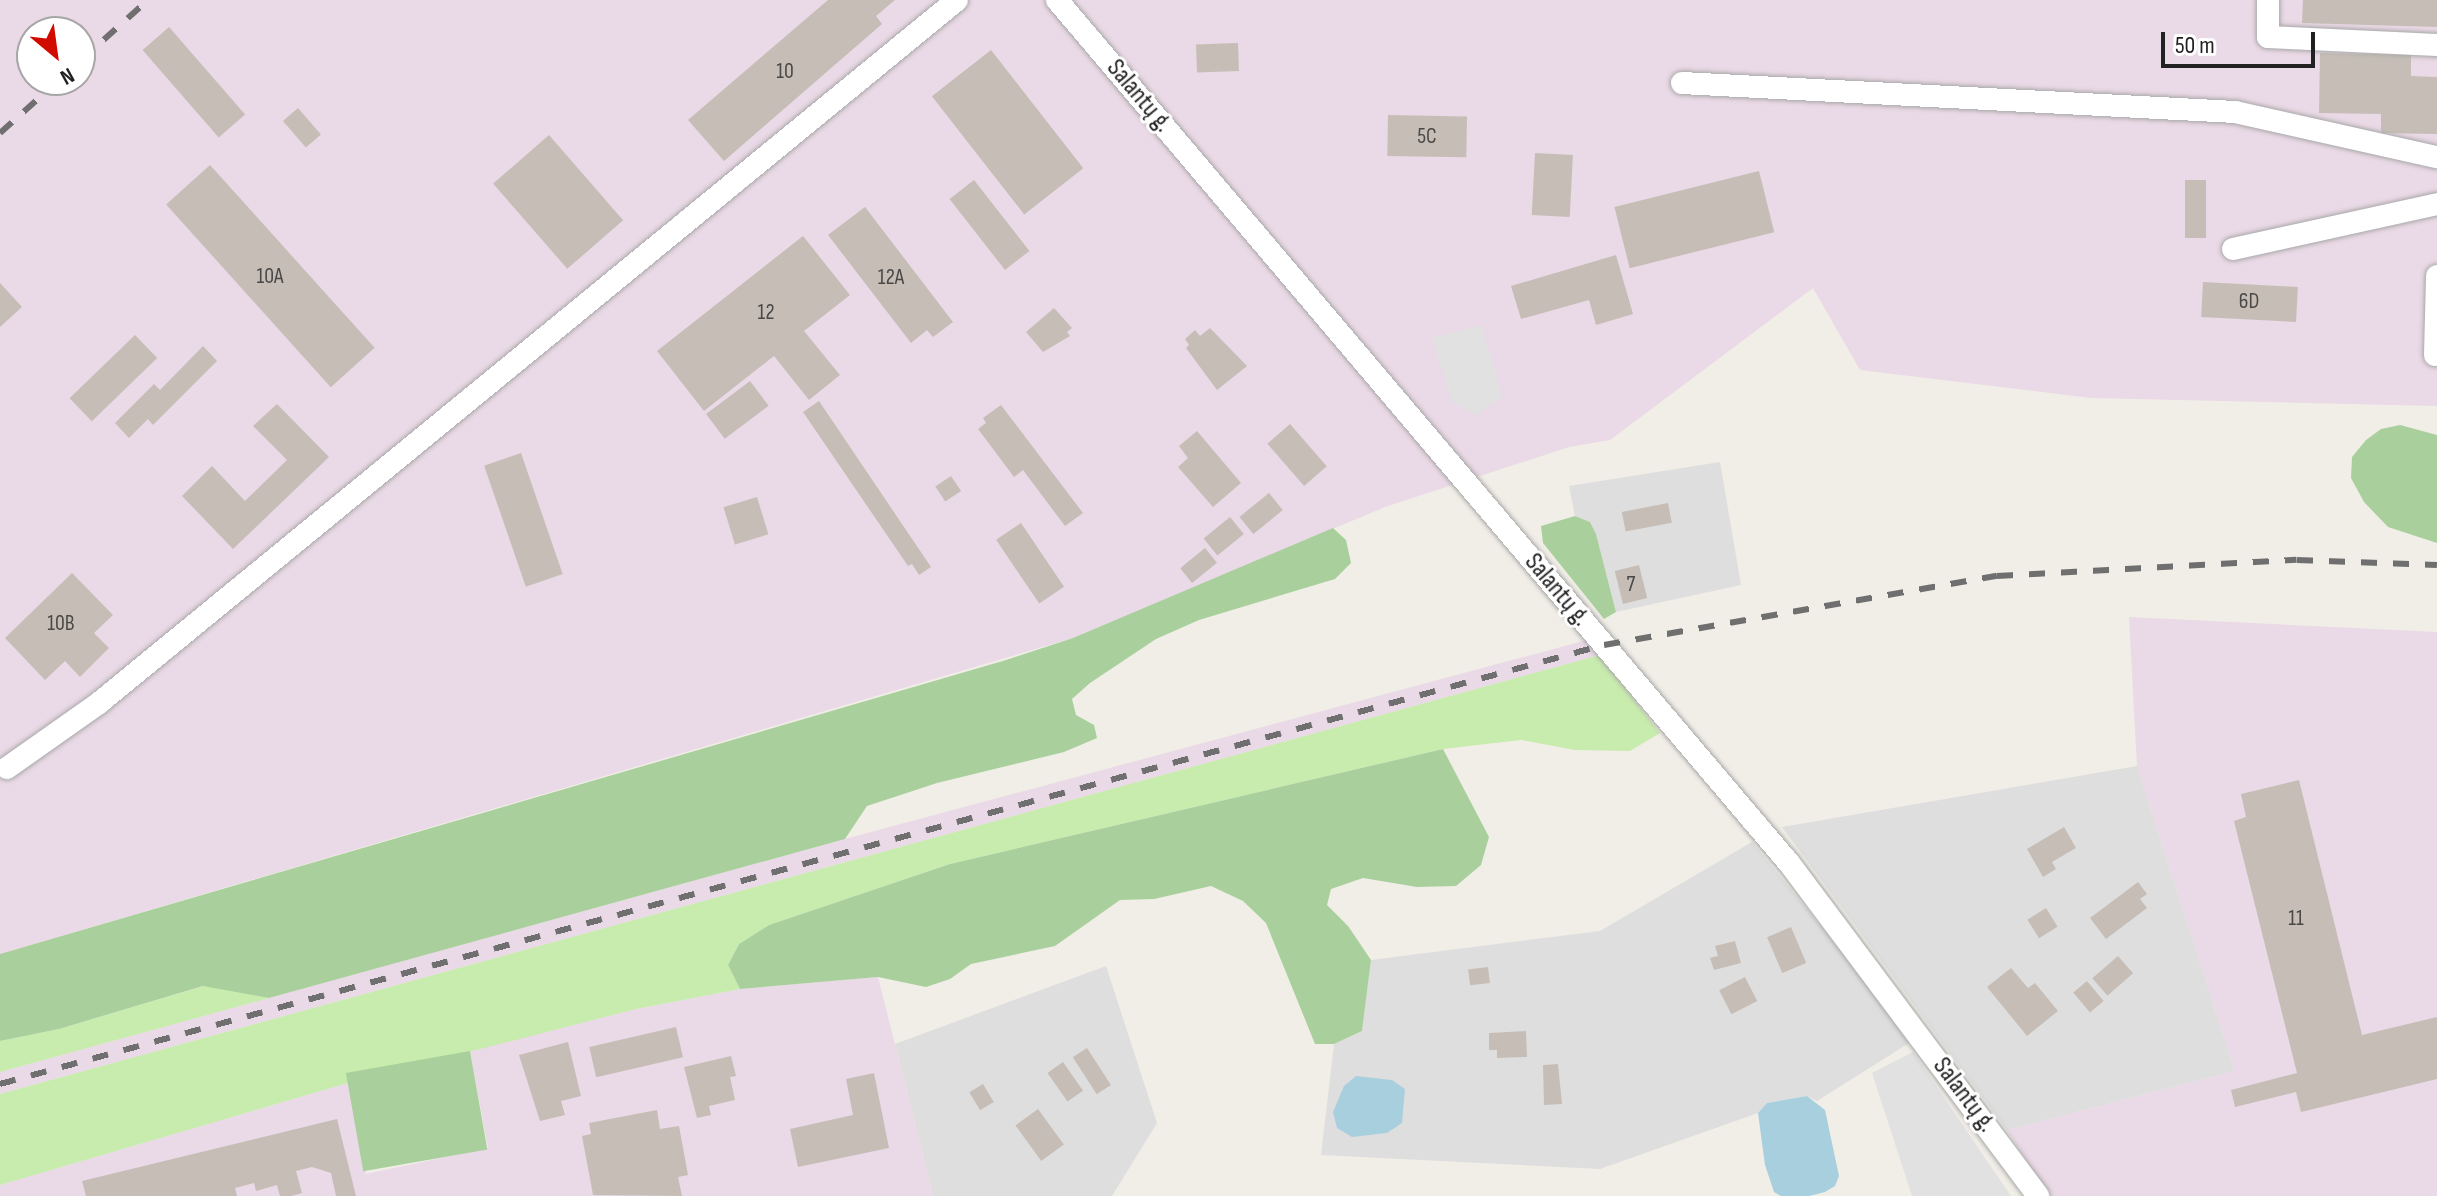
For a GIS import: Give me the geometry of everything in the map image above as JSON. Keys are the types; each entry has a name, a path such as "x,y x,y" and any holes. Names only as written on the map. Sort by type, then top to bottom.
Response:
{"street":[{"path":"7,768 99,703 957,0"},
{"name":"Salantų g.","path":"1057,0 1789,863 2038,1196"},
{"path":"2268,0 2268,37 2437,45"},
{"path":"1682,83 2235,112 2437,157"},
{"path":"2233,249 2437,204"},
{"path":"2435,355 2437,276"}],"shaded area":[{"path":"0,0 2437,0 2437,406 2091,398 1860,370 1813,288 1610,440 1569,447 1385,507 1073,638 0,954"},
{"path":"1481,325 1503,396 1477,415 1452,402 1432,338"},
{"path":"1720,462 1741,585 1616,612 1596,534 1590,522 1575,516 1569,486"},
{"path":"2129,617 2437,632 2437,1196 2049,1196 2007,1130 2235,1071 2137,766"},
{"path":"1587,640 1600,655 0,1094 0,1072 845,839"},
{"path":"2137,766 2235,1071 2007,1130 1782,827"},
{"path":"1752,842 1914,1040 1817,1101 1807,1096 1767,1103 1758,1113 1600,1169 1321,1155 1334,1044 1362,1031 1371,960 1600,931"},
{"path":"1106,966 1157,1123 1112,1196 933,1196 895,1044"},
{"path":"878,977 933,1196 0,1196 0,1185 348,1083 366,1174 488,1148 470,1051 636,1009 740,989"},
{"path":"1913,1052 2011,1196 1912,1196 1872,1073"}],"green space":[{"path":"2400,425 2437,435 2437,543 2388,527 2364,502 2351,478 2352,457 2366,440 2381,429"},
{"path":"1575,516 1590,522 1596,534 1616,612 1604,619 1543,543 1541,526"},
{"path":"1333,528 1346,540 1351,563 1335,579 1199,620 1156,639 1090,683 1072,699 1076,715 1094,725 1097,738 1064,752 937,783 867,806 845,839 269,998 203,986 59,1029 0,1041 0,954 1006,660 1073,638"},
{"path":"1600,655 1660,733 1630,751 1575,750 1521,740 1443,749 950,864 769,925 739,944 728,965 740,989 636,1009 348,1083 0,1185 0,1094"},
{"path":"1443,749 1489,837 1481,865 1456,886 1417,887 1363,878 1331,889 1327,905 1348,926 1371,960 1362,1031 1334,1044 1315,1044 1266,923 1243,901 1211,886 1154,899 1120,900 1055,946 971,964 950,979 926,987 878,977 740,989 728,965 739,944 769,925 950,864"},
{"path":"204,986 269,998 0,1072 0,1041 59,1029"},
{"path":"470,1051 487,1149 363,1171 346,1073"}],"water":[{"path":"1356,1076 1392,1080 1405,1089 1402,1123 1387,1133 1352,1137 1337,1128 1333,1112 1344,1086"},
{"path":"1807,1096 1825,1110 1839,1176 1835,1186 1825,1192 1809,1196 1781,1196 1774,1192 1765,1165 1758,1113 1767,1103"}],"building":[{"path":"828,0 895,0 876,16 882,24 724,161 688,120"},
{"path":"2303,0 2437,0 2437,27 2302,23"},
{"path":"169,27 245,115 219,138 143,50"},
{"path":"1238,43 1239,71 1197,72 1196,44"},
{"path":"991,50 1083,168 1024,214 932,96"},
{"path":"2320,53 2411,55 2411,76 2437,77 2437,134 2381,133 2381,114 2319,113"},
{"path":"298,108 321,134 306,148 283,121"},
{"path":"1388,115 1467,116 1466,157 1387,156"},
{"path":"549,135 623,220 567,269 493,184"},
{"path":"1535,153 1573,155 1570,217 1532,215"},
{"path":"210,165 375,348 331,387 166,204"},
{"path":"1759,171 1774,232 1630,268 1614,207"},
{"path":"974,180 1029,251 1005,270 950,199"},
{"path":"2185,180 2206,180 2206,238 2185,238"},
{"path":"865,207 953,322 933,337 927,330 911,343 828,235"},
{"path":"803,236 850,295 804,331 840,375 809,400 774,356 704,411 657,351"},
{"path":"1616,255 1633,314 1596,325 1589,300 1521,319 1511,286"},
{"path":"2203,282 2298,287 2296,322 2201,317"},
{"path":"0,283 22,307 0,327"},
{"path":"1054,308 1072,328 1067,332 1070,336 1043,352 1026,332"},
{"path":"1210,328 1247,366 1217,390 1186,348 1189,345 1185,339 1195,330 1200,336"},
{"path":"135,335 157,358 92,421 70,398"},
{"path":"203,346 217,361 153,425 148,419 129,438 115,423 154,384 160,390"},
{"path":"750,381 769,406 725,439 706,414"},
{"path":"819,401 931,567 919,575 912,564 908,566 803,412"},
{"path":"277,404 329,457 233,549 182,496 212,466 245,501 287,460 253,426"},
{"path":"1001,405 1083,513 1065,526 1023,470 1014,477 978,429 986,423 983,418"},
{"path":"1290,424 1327,466 1304,486 1267,444"},
{"path":"1197,431 1241,483 1213,507 1178,467 1188,458 1179,446"},
{"path":"521,453 563,574 526,587 484,466"},
{"path":"951,476 961,491 945,502 935,487"},
{"path":"1269,493 1283,510 1253,534 1239,517"},
{"path":"757,497 768,534 735,545 724,507"},
{"path":"1668,503 1672,523 1626,532 1622,512"},
{"path":"1230,517 1244,534 1217,555 1204,538"},
{"path":"1021,523 1064,587 1039,604 996,540"},
{"path":"1205,548 1217,563 1192,583 1180,568"},
{"path":"1639,565 1647,598 1623,604 1615,571"},
{"path":"72,573 113,615 94,633 109,648 80,677 65,661 45,680 5,638"},
{"path":"2299,780 2362,1035 2437,1017 2437,1079 2301,1112 2296,1092 2235,1107 2231,1090 2297,1073 2234,821 2246,817 2241,794"},
{"path":"2064,827 2076,848 2052,862 2056,869 2043,877 2027,849"},
{"path":"2138,882 2147,894 2140,899 2147,908 2106,939 2090,918"},
{"path":"2046,908 2058,927 2039,938 2027,920"},
{"path":"1791,927 1806,963 1782,973 1767,937"},
{"path":"1735,941 1741,963 1714,970 1710,958 1718,956 1715,946"},
{"path":"2118,956 2133,973 2107,996 2092,978"},
{"path":"1488,967 1490,983 1470,985 1468,969"},
{"path":"2011,968 2028,988 2035,983 2058,1011 2027,1036 1987,987"},
{"path":"1745,977 1757,1001 1731,1014 1719,990"},
{"path":"2087,981 2104,1001 2090,1012 2073,993"},
{"path":"676,1027 683,1057 596,1077 589,1047"},
{"path":"1526,1031 1527,1057 1497,1058 1497,1050 1489,1050 1489,1033"},
{"path":"568,1042 581,1096 561,1101 565,1115 540,1121 519,1055"},
{"path":"1087,1048 1111,1085 1097,1094 1073,1057"},
{"path":"731,1056 736,1076 730,1077 735,1100 709,1106 711,1115 697,1118 684,1067"},
{"path":"1063,1062 1083,1091 1068,1102 1047,1073"},
{"path":"1558,1064 1562,1104 1544,1105 1543,1065"},
{"path":"874,1073 889,1148 798,1167 790,1129 853,1115 846,1079"},
{"path":"983,1084 994,1102 980,1110 969,1092"},
{"path":"1038,1109 1064,1145 1041,1161 1015,1125"},
{"path":"657,1110 660,1129 679,1126 688,1175 678,1177 682,1196 593,1195 582,1136 591,1134 589,1123"},
{"path":"337,1119 356,1196 336,1196 331,1173 312,1167 296,1171 302,1193 291,1196 280,1196 277,1185 256,1191 254,1183 235,1188 237,1196 86,1196 82,1181"}],"railway":[{"path":"96,47 148,0"},
{"path":"0,133 41,96"},
{"path":"0,1084 1604,645 1997,576 2297,560 2437,565"}]}
